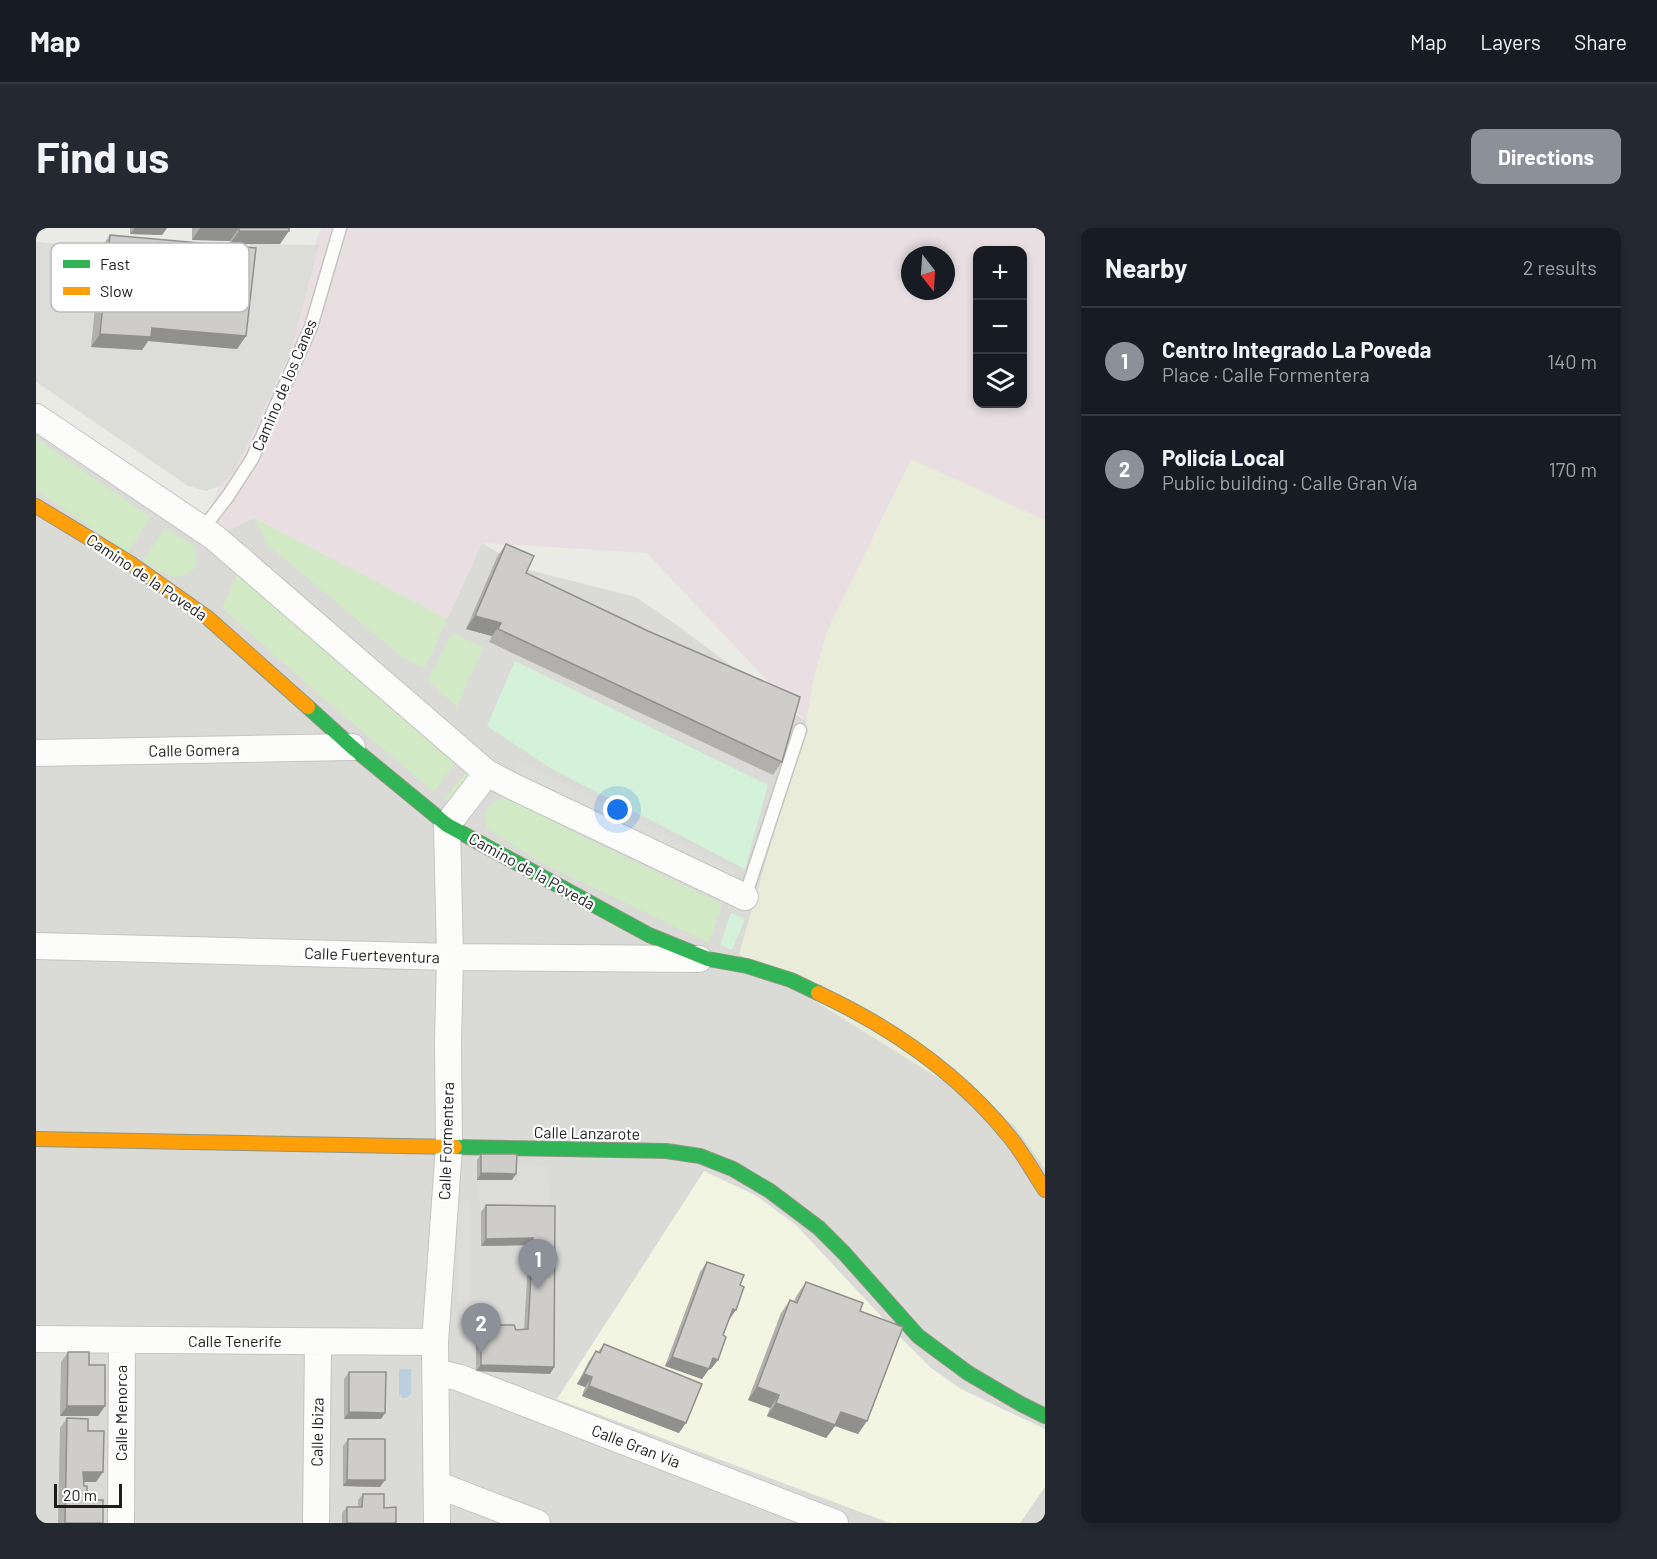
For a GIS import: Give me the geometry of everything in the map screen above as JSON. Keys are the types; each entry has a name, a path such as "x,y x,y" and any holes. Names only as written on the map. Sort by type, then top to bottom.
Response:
{"main road":[{"name":"Camino de la Poveda","path":"36,506 130,563 208,618 352,747 447,825 649,935 708,959 747,966 791,980 852,1009 924,1054 971,1094 1010,1137 1045,1190"},
{"name":"Calle Lanzarote","path":"36,1139 666,1151 700,1156 732,1169 770,1191 819,1228 918,1336 968,1373 1045,1416"}],"street":[{"path":"36,417 214,537 487,773 745,897"},
{"name":"Calle Gomera","path":"36,753 352,747"},
{"path":"447,825 487,773"},
{"name":"Calle Formentera","path":"437,1523 435,1342 449,1147 450,957 447,825"},
{"name":"Calle Fuerteventura","path":"36,946 450,957 708,959"},
{"name":"Calle Tenerife","path":"36,1339 435,1342"},
{"name":"Calle Menorca","path":"121,1523 122,1340"},
{"name":"Calle Ibiza","path":"316,1523 318,1342"},
{"name":"Calle Gran Vía","path":"436,1372 460,1378 835,1523"},
{"path":"438,1485 537,1523"}],"lane":[{"name":"Camino de los Canes","path":"202,530 252,459 310,327 340,228"},
{"path":"745,897 800,730"}],"shaded area":[{"path":"321,228 1045,228 1045,532 806,722 647,553 482,543 447,619 254,518 214,537 202,530"},
{"path":"36,242 51,243 51,312 130,312 143,341 237,349 242,312 249,312 250,244 319,245 291,351 234,472 220,486 206,491 188,486 36,382"},
{"path":"36,431 214,537 254,518 447,619 482,543 525,569 636,597 805,721 1045,532 1045,1523 36,1523"},
{"path":"911,459 1045,520 1045,1169 1014,1125 739,954 806,722 814,676 828,629"},
{"path":"515,661 768,785 745,869 552,769 487,726"},
{"path":"517,759 736,871 730,883 611,828 515,771"},
{"path":"731,913 745,919 732,950 720,945"},
{"path":"518,1164 548,1166 550,1213 481,1212 477,1180 518,1181"},
{"path":"704,1171 755,1195 796,1225 931,1368 961,1389 1045,1429 1045,1487 1020,1523 890,1523 557,1399"},
{"path":"458,1200 470,1201 470,1300 457,1303"}],"green space":[{"path":"36,438 150,517 128,553 36,490"},
{"path":"254,518 447,619 425,669 403,658 268,545"},
{"path":"165,528 195,546 195,568 181,576 175,577 163,573 143,561"},
{"path":"237,575 458,759 434,792 222,608"},
{"path":"452,633 483,647 457,707 428,680"},
{"path":"471,766 474,780 453,804 444,799"},
{"path":"508,796 571,831 722,904 709,943 542,863 486,828 486,815 489,807"}],"water":[{"path":"399,1369 411,1369 411,1394 406,1398 399,1395"}],"building":[{"path":"239,228 289,228 289,231 239,231"},
{"path":"110,235 200,243 109,243"},
{"path":"249,247 256,248 249,310"},
{"path":"102,312 249,312 246,336 152,328 151,337 100,334"},
{"path":"506,544 534,556 526,573 648,631 800,697 782,762 498,629 501,623 475,616"},
{"path":"481,1154 517,1154 516,1174 481,1173"},
{"path":"486,1205 555,1206 554,1367 481,1365 481,1325 514,1325 516,1330 528,1329 533,1238 486,1239"},
{"path":"707,1262 744,1275 740,1285 744,1287 736,1310 733,1309 723,1335 726,1337 718,1360 713,1358 709,1369 672,1357"},
{"path":"806,1282 863,1303 860,1311 903,1327 867,1421 841,1412 835,1425 776,1403 779,1395 757,1387 790,1300 797,1303"},
{"path":"604,1344 702,1384 686,1423 589,1386 592,1377 584,1374 596,1351 600,1353"},
{"path":"68,1352 89,1352 89,1365 105,1365 105,1406 67,1406"},
{"path":"349,1372 386,1372 385,1413 349,1412"},
{"path":"67,1418 88,1419 88,1431 104,1431 103,1472 83,1472 84,1486 87,1486 87,1500 103,1500 103,1523 65,1523"},
{"path":"348,1439 385,1439 385,1480 347,1480"},
{"path":"363,1494 384,1494 384,1508 396,1507 396,1523 347,1523 347,1507 362,1507"}],"traffic: fast":[{"path":"308,707 352,747 447,825 649,935 708,959 747,966 791,980 818,993"},
{"path":"455,1147 666,1151 700,1156 733,1169 770,1191 819,1228 918,1336 968,1373 1045,1416"}],"traffic: slow":[{"path":"36,506 130,563 208,618 308,707"},
{"path":"818,993 897,1037 945,1072 968,1092 1009,1136 1045,1190"},
{"path":"36,1139 455,1147"}],"place":[{"name":"Centro Integrado La Poveda","path":"538,1289"},
{"name":"Policía Local","path":"481,1353"}]}
